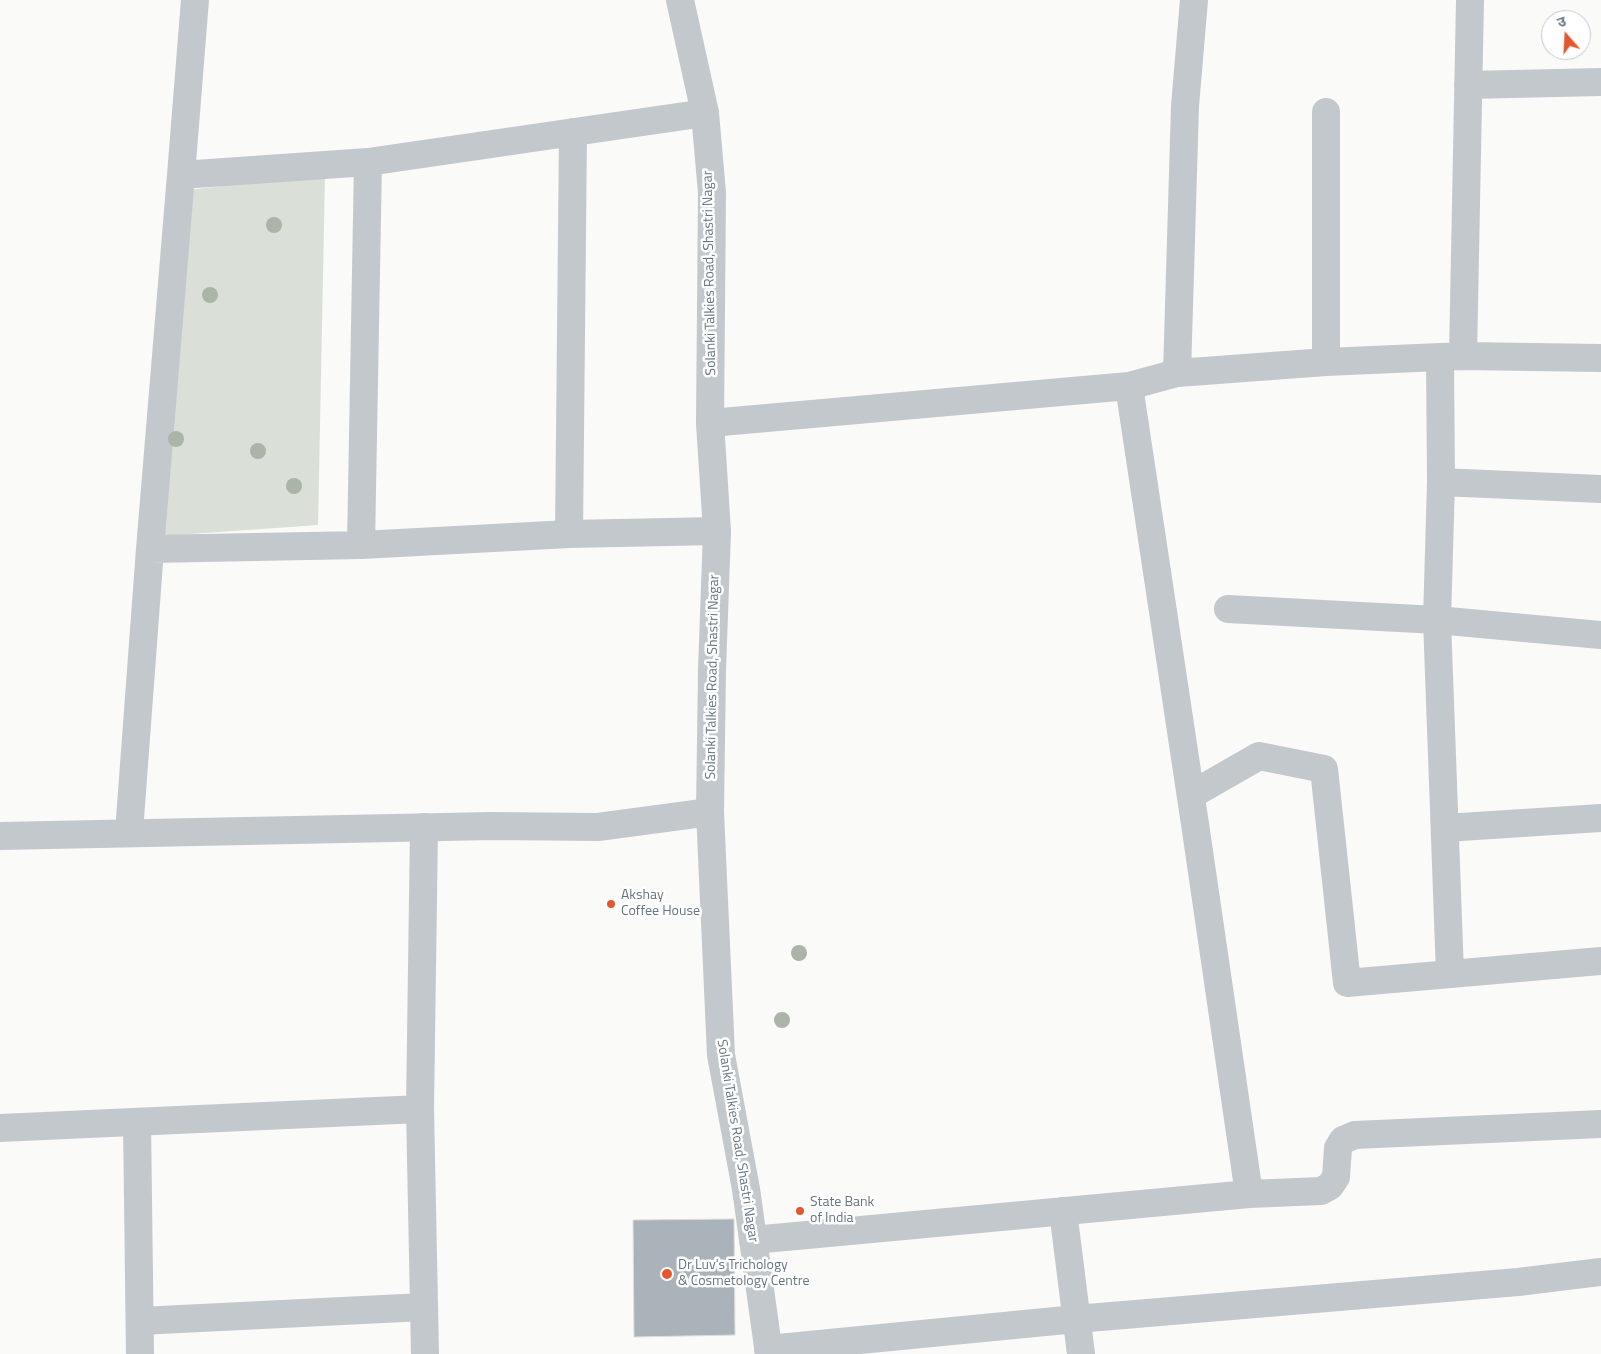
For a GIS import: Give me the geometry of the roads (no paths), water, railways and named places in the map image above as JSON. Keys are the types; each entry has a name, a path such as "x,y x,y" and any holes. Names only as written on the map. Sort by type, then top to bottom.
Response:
{"street":[{"path":"129,832 195,0"},
{"name":"Solanki Talkies Road, Shastri Nagar","path":"680,0 705,113 712,193 710,423 717,531 712,670 710,812 721,1055 746,1189 768,1351"},
{"path":"1177,373 1185,106 1194,0"},
{"path":"1450,974 1437,620 1440,482 1451,356 1468,85 1470,0"},
{"path":"1468,85 1601,82"},
{"path":"1326,112 1326,362"},
{"path":"181,175 368,162 705,113"},
{"path":"569,534 573,132"},
{"path":"361,545 368,162"},
{"path":"710,423 1128,386 1177,373 1326,362 1451,356 1601,358"},
{"path":"1128,386 1191,796 1249,1194"},
{"path":"1440,482 1601,489"},
{"path":"150,549 361,545 569,534 717,531"},
{"path":"1228,609 1437,620 1601,635"},
{"path":"1191,796 1260,756 1324,769 1347,983 1601,961"},
{"path":"0,836 424,827 598,827 710,812"},
{"path":"1444,828 1601,818"},
{"path":"424,827 420,1109 425,1354"},
{"path":"0,1128 420,1109"},
{"path":"137,1122 140,1354"},
{"path":"752,1240 1249,1194 1321,1191 1330,1186 1336,1177 1338,1148 1343,1140 1354,1135 1601,1124"},
{"path":"1063,1211 1081,1354"},
{"path":"768,1351 1076,1319 1518,1282 1601,1272"},
{"path":"140,1320 424,1307"}],"place":[{"name":"Akshay Coffee House","path":"611,904"},
{"name":"State Bank of India","path":"800,1211"},
{"name":"Dr Luv's Trichology & Cosmetology Centre","path":"667,1274"}]}
